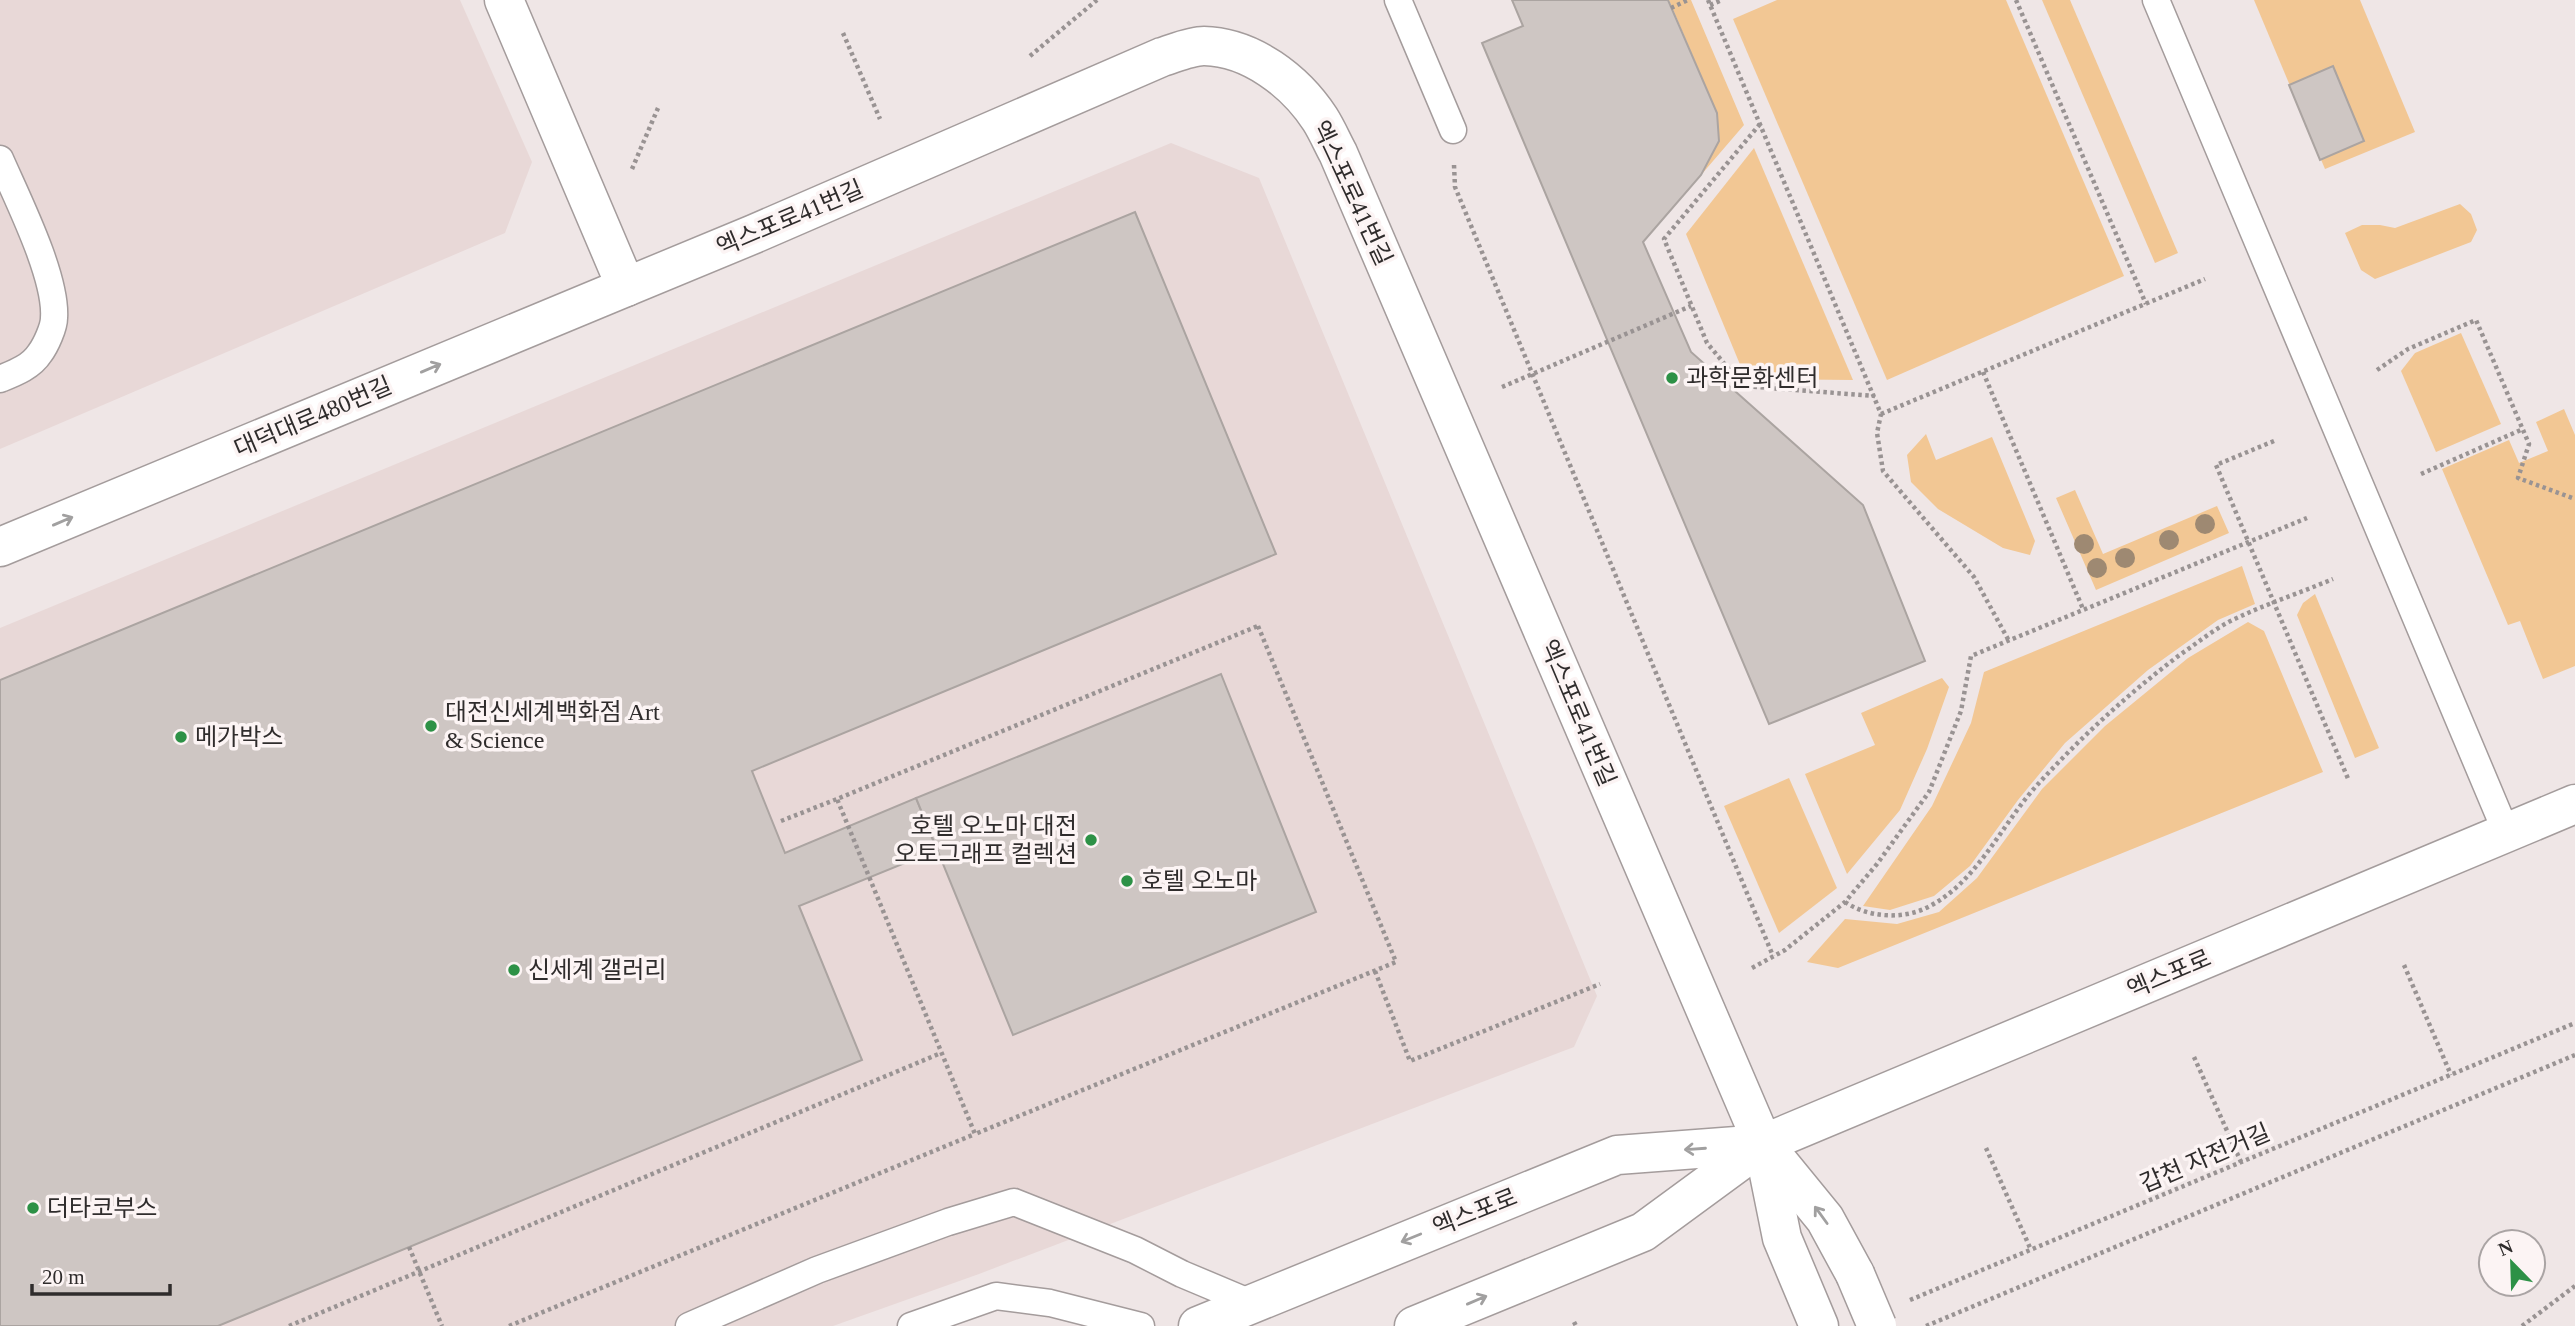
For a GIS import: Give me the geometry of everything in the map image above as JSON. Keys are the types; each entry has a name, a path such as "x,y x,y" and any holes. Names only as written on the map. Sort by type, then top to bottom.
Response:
{"street":[{"path":"504,0 626,287"},
{"name":"엑스포로41번길","path":"626,287 1162,57 1203,46 1239,52 1269,67 1297,90 1321,120 1338,153 1763,1144"},
{"name":"대덕대로480번길","path":"0,547 626,287"},
{"name":"엑스포로","path":"1414,1326 1643,1231 1763,1144 2575,804"},
{"path":"1763,1144 1825,1219 1855,1274 1889,1315"},
{"path":"1763,1144 1782,1238 1819,1326"},
{"name":"엑스포로","path":"1198,1326 1617,1155 1763,1144"}],"lane":[{"path":"1398,0 1452,130"},
{"path":"2156,0 2506,832"},
{"path":"0,159 50,285 55,320 41,353 26,368 0,379"},
{"path":"689,1326 817,1270 948,1222 1014,1202 1135,1250 1182,1274 1251,1303"},
{"path":"911,1326 996,1296 1050,1303 1141,1326"}],"path":[{"path":"1030,56 1097,0"},
{"path":"1671,8 1688,0"},
{"path":"1722,0 1709,3 1881,414 1877,433 1883,471 1974,577 2009,641"},
{"path":"2016,0 2146,304"},
{"path":"843,33 880,119"},
{"path":"632,169 658,108"},
{"path":"1760,124 1664,239 1707,343 1743,386 1874,397"},
{"path":"1452,130 1455,187 1773,957"},
{"path":"1881,414 2205,279"},
{"path":"1502,387 1692,306"},
{"path":"2377,370 2407,349 2476,320 2529,444 2518,478 2575,499"},
{"path":"1983,371 2083,610"},
{"path":"2421,474 2523,429"},
{"path":"2274,441 2216,465 2349,781"},
{"path":"1752,968 1786,950 1844,902 1877,864 1929,792 1961,711 1971,656 2307,518"},
{"path":"1844,902 1857,910 1891,916 1924,909 1959,886 2037,785 2088,732 2148,679 2238,617 2333,579"},
{"path":"509,1326 1396,962 1258,626 781,821"},
{"path":"837,799 975,1134"},
{"path":"2404,965 2451,1074"},
{"path":"1375,971 1410,1061 1600,984"},
{"name":"갑천 자전거길","path":"1889,1315 2031,1250 2575,1023"},
{"path":"289,1326 941,1053"},
{"path":"1926,1326 2575,1055"},
{"path":"2194,1057 2241,1162"},
{"path":"1986,1148 2031,1250"},
{"path":"409,1247 442,1326"},
{"path":"2522,1326 2575,1286"}],"shaded area":[{"path":"0,0 460,0 532,162 505,233 0,449"},
{"path":"1669,0 1691,0 1744,125 1701,175 1719,141 1717,113"},
{"path":"1777,0 2006,0 2124,276 1887,380 1733,19"},
{"path":"2042,0 2070,0 2178,253 2155,263"},
{"path":"2254,0 2360,0 2415,132 2325,169"},
{"path":"1171,143 1259,178 1597,996 1574,1047 979,1274 833,1326 0,1326 0,628"},
{"path":"1754,148 1853,380 1746,379 1686,234"},
{"path":"2460,204 2471,214 2477,230 2471,242 2375,279 2361,270 2345,233 2362,225 2395,228"},
{"path":"2461,333 2501,424 2436,452 2401,371 2415,353"},
{"path":"2564,409 2575,435 2575,666 2543,679 2520,621 2508,625 2442,469 2509,440 2519,463 2548,451 2536,422"},
{"path":"1926,434 1936,460 1992,437 2035,541 2030,555 2003,548 1938,509 1911,482 1907,455"},
{"path":"2075,490 2103,554 2217,506 2229,533 2096,590 2056,498"},
{"path":"2242,566 2255,604 2218,620 2148,670 2065,743 2018,800 1970,866 1934,896 1890,910 1863,906 1932,806 1971,723 1984,672"},
{"path":"2315,594 2379,748 2355,758 2297,615 2303,603"},
{"path":"2248,622 2264,631 2323,772 1838,968 1807,962 1845,919 1897,924 1939,912 1977,878 2042,789 2105,726 2188,658"},
{"path":"1942,678 1949,687 1927,749 1900,810 1847,874 1805,774 1875,745 1861,713"},
{"path":"1789,778 1837,888 1779,933 1724,806"}],"building":[{"name":"과학문화센터","path":"1512,0 1668,0 1717,113 1719,141 1701,175 1643,242 1691,352 1863,505 1925,661 1769,724 1482,43 1523,26"},
{"path":"2333,66 2364,141 2320,160 2289,85"},
{"name":"대전신세계백화점 Art & Science","path":"1135,212 1276,554 752,771 785,853 916,798 937,850 799,906 862,1060 218,1326 0,1326 0,680"},
{"name":"호텔 오노마","path":"1221,674 1316,912 1013,1035 916,798"}],"place":[{"name":"과학문화센터","path":"1672,378"},
{"name":"대전신세계백화점 Art & Science","path":"431,726"},
{"name":"메가박스","path":"181,737"},
{"name":"호텔 오노마 대전 오토그래프 컬렉션","path":"1091,840"},
{"name":"호텔 오노마","path":"1127,881"},
{"name":"신세계 갤러리","path":"514,970"},
{"name":"더타코부스","path":"33,1208"}]}
